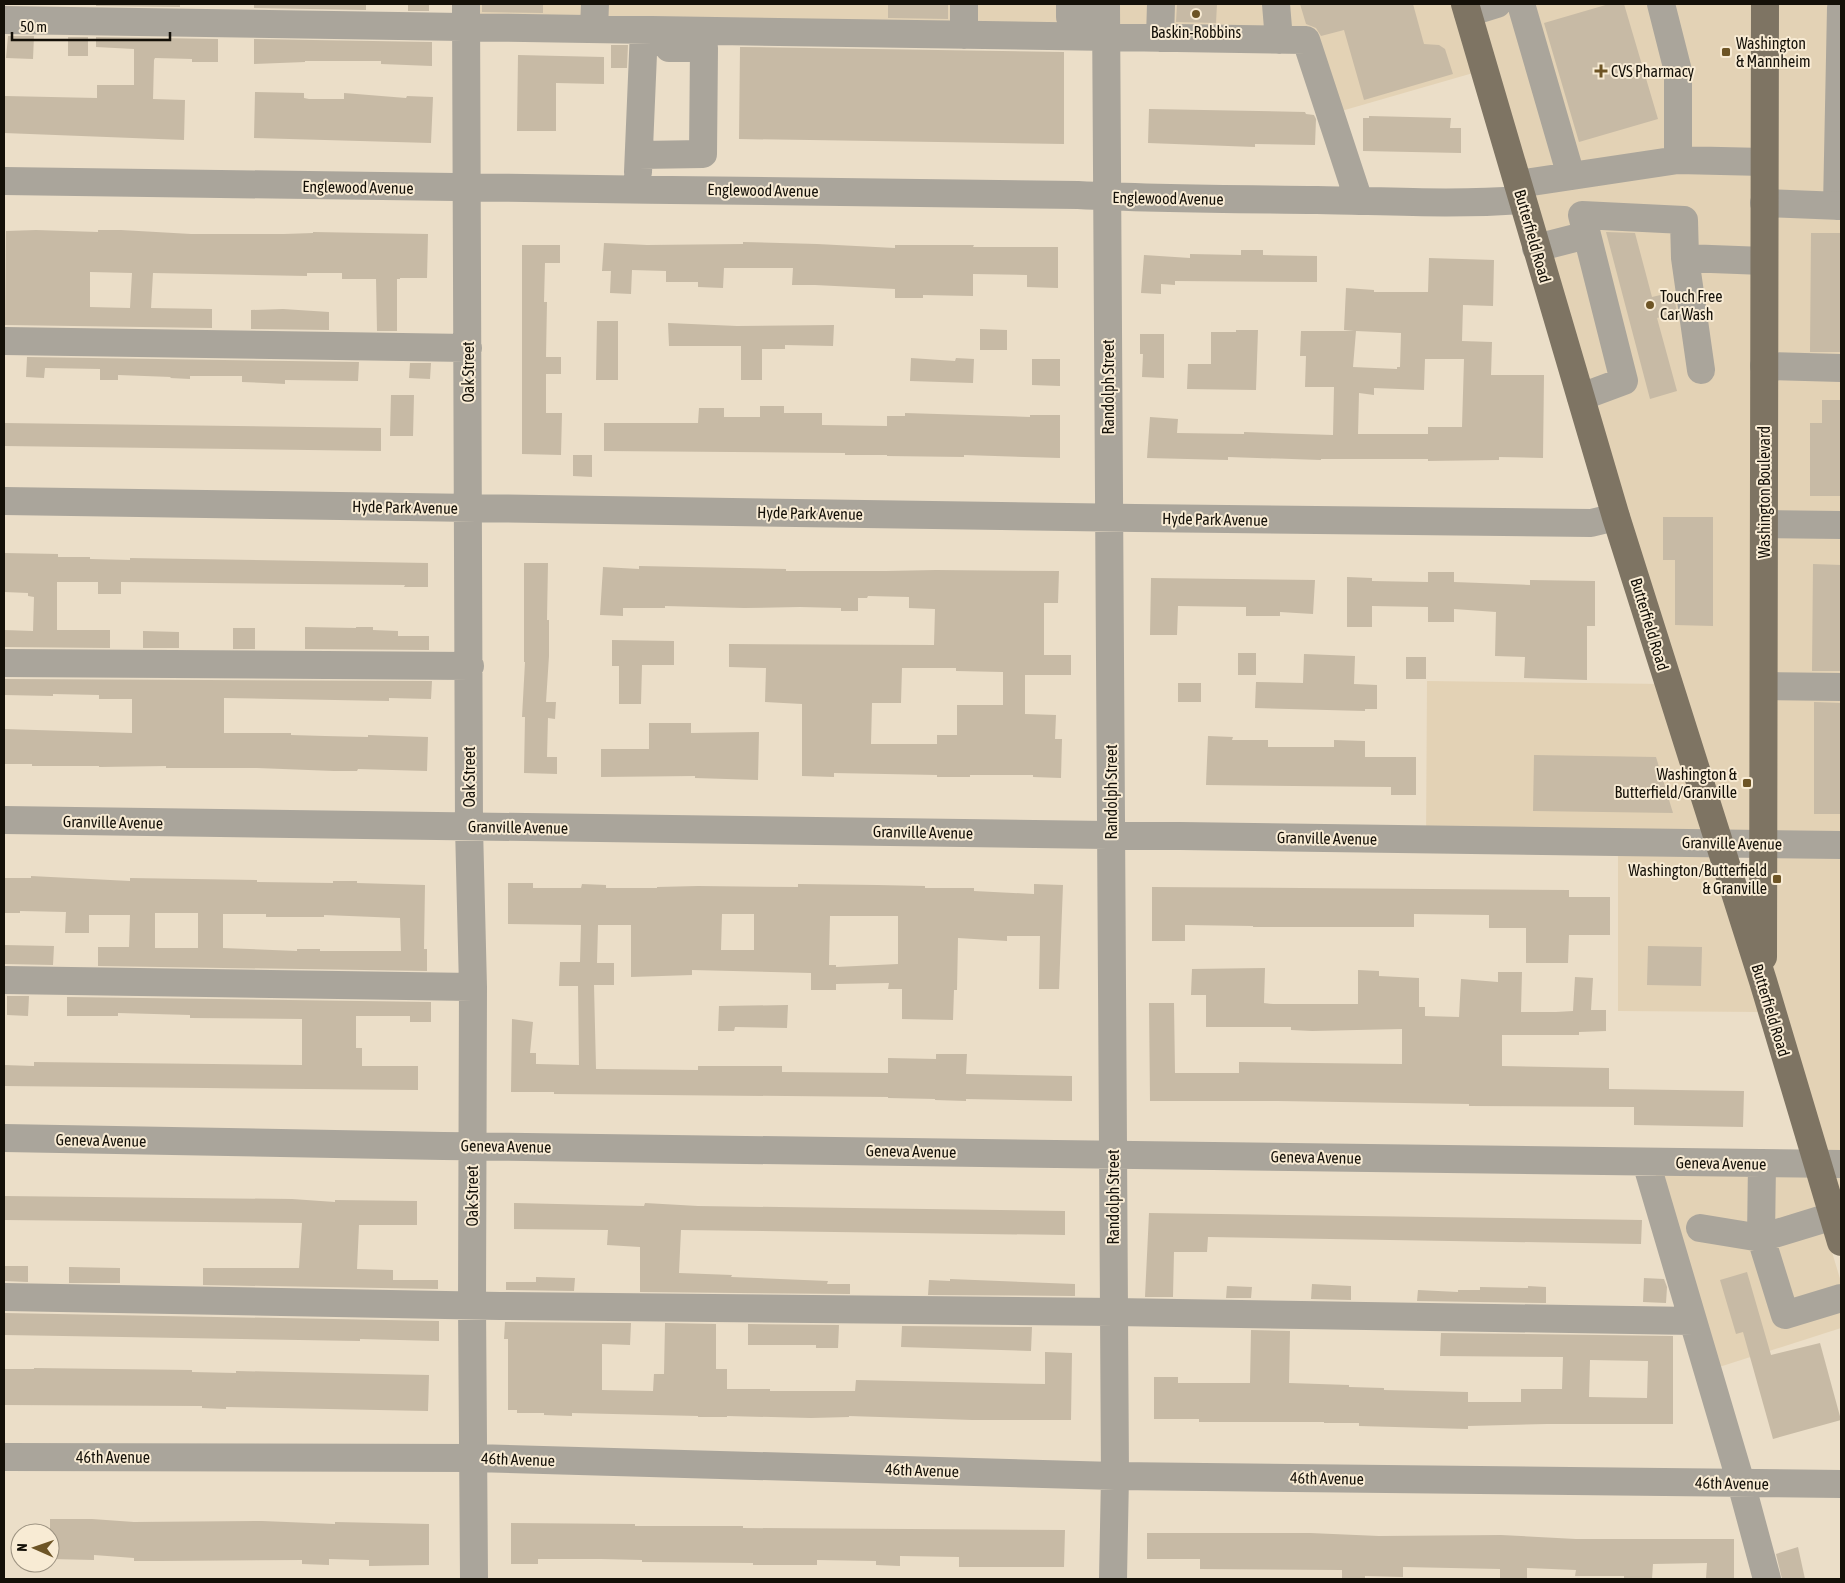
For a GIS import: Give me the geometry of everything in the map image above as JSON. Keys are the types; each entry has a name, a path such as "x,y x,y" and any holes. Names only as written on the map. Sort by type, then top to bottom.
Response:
{"main road":[{"name":"Washington Boulevard","path":"1763,981 1765,4"},
{"name":"Butterfield Road","path":"1466,8 1616,517 1718,843 1763,981 1829,1163 1834,1216 1841,1242"}],"street":[{"path":"964,4 964,35"},
{"path":"1070,4 1070,17 1106,19 1160,38 1306,40 1359,201"},
{"path":"1160,38 1161,4"},
{"path":"1276,4 1279,40"},
{"path":"1466,8 1497,4"},
{"path":"1521,4 1572,176"},
{"path":"1661,4 1678,71 1678,160"},
{"path":"1764,203 1839,206 1841,8"},
{"name":"Oak Street","path":"466,16 470,666 469,827 473,987 472,1305 474,1579"},
{"path":"4,20 594,16 643,39 704,48 703,154 639,156"},
{"path":"643,39 964,35 1106,19"},
{"name":"Randolph Street","path":"1106,19 1115,1476 1113,1579"},
{"path":"638,189 643,39"},
{"name":"Englewood Avenue","path":"4,181 466,189 1078,194 1359,201 1495,202 1572,176 1678,160 1764,162"},
{"path":"1581,397 1624,381 1582,215 1684,220 1685,258 1702,370"},
{"path":"1536,248 1587,235"},
{"path":"1685,258 1764,261"},
{"path":"4,341 468,348"},
{"path":"1764,366 1841,368"},
{"name":"Hyde Park Avenue","path":"4,500 1591,523 1616,517"},
{"path":"1764,524 1841,525"},
{"path":"4,663 470,666"},
{"path":"1764,686 1841,687"},
{"name":"Granville Avenue","path":"4,820 1841,845"},
{"path":"4,980 473,987"},
{"name":"Geneva Avenue","path":"4,1138 1762,1164 1829,1163"},
{"path":"1646,1162 1741,1483 1767,1579"},
{"path":"1762,1164 1761,1238 1785,1315 1841,1298"},
{"path":"1700,1228 1761,1238 1834,1216"},
{"path":"4,1297 1693,1321"},
{"name":"46th Avenue","path":"4,1456 474,1458 1115,1476 1841,1484"}],"shaded area":[{"path":"474,4 1102,4 1103,34 474,24"},
{"path":"1109,4 1460,4 1480,71 1324,116 1301,48 1110,46"},
{"path":"1470,4 1760,4 1759,839 1720,839"},
{"path":"1768,4 1841,4 1841,1241 1766,980"},
{"path":"1427,681 1664,684 1763,1012 1618,1011 1618,845 1426,843"},
{"path":"1653,1166 1807,1169 1841,1282 1841,1328 1713,1369"}],"building":[{"path":"96,4 180,4 180,7 96,6"},
{"path":"254,4 366,4 366,10 254,8"},
{"path":"408,4 429,4 429,11 408,11"},
{"path":"482,4 543,4 543,13 482,12"},
{"path":"888,4 948,4 948,19 888,18"},
{"path":"1177,4 1217,4 1216,23 1176,22"},
{"path":"1300,4 1413,4 1424,44 1439,45 1445,49 1453,74 1364,100 1344,30 1321,36 1316,28 1306,24"},
{"name":"CVS Pharmacy","path":"1609,4 1624,4 1658,119 1579,142 1544,23"},
{"path":"8,36 34,36 33,59 6,58"},
{"path":"68,37 88,37 88,56 68,56"},
{"path":"96,37 218,39 218,62 192,62 192,59 155,58 154,60 153,99 185,100 184,140 4,133 5,96 97,98 97,85 134,85 134,49 96,47"},
{"path":"254,39 432,42 432,66 381,64 381,61 305,61 254,64"},
{"path":"611,45 628,45 627,68 611,68"},
{"path":"740,47 1064,52 1064,144 739,139"},
{"path":"518,55 604,57 604,84 556,83 556,131 517,131"},
{"path":"255,92 304,93 304,98 309,99 344,99 344,93 406,98 407,96 433,97 431,143 254,138"},
{"path":"1149,109 1305,112 1306,114 1314,115 1316,119 1315,145 1255,144 1255,147 1148,143"},
{"path":"1369,116 1451,118 1450,128 1461,128 1461,153 1363,151 1363,118 1369,118"},
{"path":"98,230 121,230 191,234 284,234 313,232 428,234 427,278 397,279 397,331 377,331 376,279 342,279 342,273 307,273 307,276 153,273 151,308 212,309 212,328 5,325 6,231 98,232","holes":["90,272 132,273 130,308 90,307"]},
{"name":"Touch Free Car Wash","path":"1606,232 1635,233 1652,297 1673,292 1677,312 1657,318 1677,391 1650,399"},
{"path":"1811,233 1841,233 1841,352 1810,352"},
{"path":"743,242 895,248 895,245 1058,247 1058,288 1027,287 1027,275 973,274 973,296 923,295 923,298 895,298 895,289 792,285 793,268 724,268 723,288 698,287 698,282 666,282 666,271 632,270 631,294 610,293 611,271 602,271 604,243 647,245 743,244"},
{"path":"522,245 560,245 560,263 545,263 544,302 547,302 546,357 561,357 561,374 546,374 546,413 562,413 561,455 522,454"},
{"path":"1241,250 1263,250 1263,255 1317,256 1317,282 1175,281 1175,285 1161,284 1161,294 1141,293 1144,255 1190,258 1190,254 1241,255"},
{"path":"1429,258 1494,260 1493,306 1463,305 1462,341 1492,342 1491,375 1544,375 1543,458 1499,457 1499,460 1428,461 1428,459 1321,460 1228,457 1228,460 1147,458 1150,417 1178,419 1177,433 1244,434 1244,432 1333,435 1334,387 1305,387 1306,356 1300,356 1301,331 1354,331 1344,330 1346,288 1374,290 1374,292 1428,292","holes":["1356,331 1401,333 1400,367 1397,367 1397,369 1353,367","1425,359 1464,359 1462,427 1428,427 1428,434 1358,434 1359,393 1374,395 1374,388 1424,390"]},
{"path":"283,309 329,312 329,330 251,329 251,310"},
{"path":"597,321 618,321 618,380 596,380"},
{"path":"668,323 737,326 834,325 833,346 785,345 785,349 762,349 762,380 741,380 741,346 669,346"},
{"path":"980,329 1007,330 1007,350 980,350"},
{"path":"1236,330 1258,330 1256,390 1187,389 1188,364 1211,364 1211,332 1236,332"},
{"path":"1140,334 1164,334 1164,378 1142,377 1143,354 1140,354"},
{"path":"27,357 359,362 358,381 285,380 285,384 242,382 242,376 190,376 190,379 118,375 118,380 100,380 100,369 45,368 44,378 26,377"},
{"path":"911,358 955,361 956,358 974,359 973,383 910,381"},
{"path":"1032,359 1060,359 1060,386 1032,385"},
{"path":"410,363 431,363 430,379 409,378"},
{"path":"391,395 414,395 413,436 390,436"},
{"path":"1822,400 1841,400 1841,496 1810,496 1810,423 1822,423"},
{"path":"760,406 784,406 784,413 822,413 822,425 887,426 887,416 905,416 905,413 1030,417 1030,415 1060,415 1060,458 964,455 964,457 887,456 845,455 845,453 604,451 604,423 698,423 699,408 724,408 724,417 760,417"},
{"path":"4,423 381,428 381,451 4,446"},
{"path":"573,455 592,455 592,477 573,476"},
{"path":"1663,517 1713,517 1713,626 1675,625 1675,560 1663,560"},
{"path":"4,553 58,554 58,557 130,560 130,558 428,563 428,587 404,587 405,585 121,582 121,594 98,594 98,582 57,582 57,630 110,630 110,648 4,647 4,630 33,631 34,597 28,596 28,593 4,592"},
{"path":"524,563 548,563 547,620 549,620 549,656 546,702 556,702 555,719 548,718 547,757 557,757 557,774 524,773 525,717 522,717 525,662"},
{"path":"1813,564 1841,565 1841,671 1812,671"},
{"path":"639,566 786,569 786,571 1059,571 1058,603 1044,603 1044,655 1071,655 1071,675 1025,675 1025,714 1056,715 1055,739 1062,739 1061,778 1033,777 1033,775 937,777 937,775 834,773 834,777 802,776 802,704 765,702 766,668 729,667 729,644 934,645 935,609 909,608 909,597 868,596 867,598 858,598 858,611 841,611 841,608 665,606 665,608 623,608 623,616 600,615 603,567 639,569","holes":["902,668 956,668 956,671 1003,672 1003,705 957,705 957,735 937,735 937,744 871,744 872,703 901,703"]},
{"path":"1428,572 1454,572 1454,582 1530,585 1530,580 1595,581 1595,626 1587,626 1587,680 1524,678 1525,657 1495,656 1496,612 1454,609 1454,622 1428,622 1428,607 1372,606 1372,627 1347,627 1347,577 1372,578 1372,581 1428,582"},
{"path":"1151,578 1315,580 1313,614 1280,612 1280,616 1246,616 1246,607 1178,606 1177,635 1150,635"},
{"path":"305,627 373,627 373,630 398,631 398,636 429,636 429,650 305,649"},
{"path":"233,628 255,628 255,649 233,649"},
{"path":"143,631 179,632 179,648 143,648"},
{"path":"612,640 674,641 674,665 642,665 641,704 619,704 619,666 612,666"},
{"path":"1238,653 1256,653 1256,675 1238,675"},
{"path":"1304,654 1355,656 1354,684 1377,685 1377,709 1365,709 1365,711 1255,708 1256,682 1303,683"},
{"path":"1406,657 1426,657 1426,679 1406,679"},
{"path":"4,679 432,681 431,699 389,698 389,701 224,698 224,733 428,737 427,771 358,769 357,771 334,771 4,764 4,729 132,733 132,699 99,699 99,695 4,695"},
{"path":"1178,683 1201,683 1201,702 1178,702"},
{"path":"1814,702 1841,703 1841,814 1814,814"},
{"path":"649,723 691,723 691,733 759,732 758,780 695,778 695,776 601,777 601,749 649,749"},
{"path":"1208,736 1233,737 1232,740 1268,740 1268,747 1334,747 1334,740 1365,741 1365,757 1416,757 1416,795 1391,795 1391,787 1206,785"},
{"path":"1534,755 1656,757 1673,813 1533,811"},
{"path":"31,876 130,881 130,878 333,883 333,881 357,881 357,883 425,885 424,949 427,949 427,971 98,966 98,947 129,947 130,915 89,915 89,933 65,933 66,912 20,911 20,913 4,913 4,878 31,878","holes":["155,913 198,913 198,948 155,948","223,914 266,914 266,917 324,917 324,915 400,918 401,951 320,951 320,949 297,949 297,951 223,948"]},
{"path":"508,883 533,883 533,888 581,888 582,884 606,885 606,888 698,886 798,887 798,884 925,886 925,888 974,888 974,891 1034,894 1034,884 1063,885 1059,989 1039,989 1040,936 1007,936 1007,941 958,938 957,990 954,990 953,1020 902,1019 902,989 888,989 889,983 836,984 836,990 811,990 811,973 692,970 692,975 631,977 631,925 598,925 597,963 614,963 614,985 594,985 596,1069 698,1070 698,1066 782,1066 782,1072 888,1073 888,1058 936,1059 936,1054 967,1054 966,1074 1072,1076 1072,1101 966,1099 966,1101 888,1097 511,1092 512,1019 533,1022 530,1053 536,1053 536,1064 579,1065 578,986 559,986 560,962 580,962 581,925 508,924","holes":["722,914 754,914 754,950 721,950","830,916 898,916 898,964 836,967 836,965 829,965"]},
{"path":"1152,887 1569,890 1569,897 1610,897 1610,935 1569,935 1568,963 1526,963 1526,928 1489,928 1489,915 1414,914 1414,927 1185,925 1185,941 1152,941"},
{"path":"4,945 54,946 53,965 4,964"},
{"path":"1648,946 1702,947 1701,986 1647,985"},
{"path":"1265,968 1264,1003 1273,1004 1358,1004 1358,970 1379,971 1379,976 1419,978 1419,1007 1425,1007 1425,1016 1459,1017 1461,979 1498,982 1498,972 1522,972 1521,1012 1556,1012 1573,1011 1575,977 1593,978 1591,1010 1606,1010 1606,1031 1579,1032 1579,1035 1502,1035 1502,1066 1609,1068 1609,1089 1744,1091 1743,1127 1634,1125 1634,1107 1469,1106 1469,1104 1278,1101 1150,1101 1149,1003 1174,1003 1175,1073 1239,1073 1239,1062 1402,1064 1402,1029 1312,1031 1291,1030 1291,1027 1206,1027 1206,995 1191,995 1192,969"},
{"path":"7,996 29,996 28,1016 7,1015"},
{"path":"67,997 431,1002 431,1022 410,1022 410,1016 356,1016 356,1048 362,1048 362,1066 418,1066 418,1090 4,1086 4,1065 34,1066 34,1062 302,1065 302,1019 190,1018 190,1015 118,1013 118,1016 67,1016"},
{"path":"788,1005 787,1028 735,1027 734,1031 718,1031 719,1006"},
{"path":"4,1196 292,1199 335,1202 335,1200 417,1201 417,1225 359,1225 357,1269 393,1270 393,1280 438,1280 438,1289 203,1285 203,1268 299,1268 302,1223 4,1220"},
{"path":"514,1203 644,1206 645,1203 698,1206 1065,1211 1065,1235 681,1230 679,1273 828,1281 827,1284 850,1284 850,1294 640,1292 640,1247 607,1245 608,1230 514,1229"},
{"path":"1149,1213 1642,1220 1641,1244 1208,1237 1207,1252 1174,1252 1173,1297 1145,1297"},
{"path":"4,1266 28,1266 28,1282 4,1281"},
{"path":"69,1267 120,1268 120,1283 69,1283"},
{"path":"1747,1272 1771,1355 1820,1343 1841,1420 1773,1439 1743,1332 1736,1334 1720,1280"},
{"path":"536,1277 575,1278 574,1291 506,1290 506,1282 536,1282"},
{"path":"1644,1278 1664,1279 1667,1287 1666,1303 1643,1302"},
{"path":"950,1279 1075,1284 1075,1296 928,1295 929,1280 950,1281"},
{"path":"1312,1284 1351,1286 1351,1300 1311,1299"},
{"path":"1227,1286 1252,1287 1251,1298 1226,1298"},
{"path":"1528,1286 1546,1287 1546,1303 1417,1301 1418,1290 1458,1292 1458,1290 1480,1290 1480,1287 1528,1288"},
{"path":"4,1313 439,1321 439,1341 4,1335"},
{"path":"505,1322 631,1323 630,1345 602,1344 602,1390 653,1391 654,1374 664,1374 665,1323 716,1324 716,1369 727,1369 727,1389 855,1391 856,1380 1045,1384 1045,1352 1072,1353 1071,1420 972,1420 849,1416 811,1418 698,1417 572,1413 572,1416 517,1413 517,1410 508,1410 508,1339 504,1339"},
{"path":"748,1324 839,1325 838,1348 816,1348 816,1345 748,1345"},
{"path":"902,1326 1032,1327 1031,1351 901,1347"},
{"path":"1251,1330 1290,1331 1289,1383 1349,1385 1349,1387 1384,1388 1384,1390 1468,1392 1468,1402 1521,1402 1521,1389 1562,1389 1563,1357 1440,1356 1441,1333 1673,1336 1673,1424 1547,1424 1468,1426 1468,1429 1359,1426 1359,1423 1199,1422 1199,1419 1154,1419 1154,1377 1178,1377 1178,1383 1250,1383","holes":["1590,1360 1648,1361 1647,1398 1589,1397"]},
{"path":"4,1369 429,1375 428,1411 226,1407 226,1409 202,1408 202,1406 4,1405"},
{"path":"50,1519 92,1519 134,1522 262,1521 335,1524 335,1522 429,1524 429,1565 369,1566 369,1560 329,1559 329,1565 302,1564 302,1560 134,1561 134,1558 94,1555 94,1560 60,1559 60,1523 50,1523"},
{"path":"511,1523 743,1526 743,1528 1065,1530 1064,1567 959,1567 959,1557 900,1556 900,1566 876,1565 876,1561 817,1560 817,1565 642,1562 642,1560 601,1559 538,1559 538,1564 511,1564"},
{"path":"1147,1533 1310,1533 1379,1536 1501,1535 1576,1539 1734,1539 1734,1578 1706,1578 1707,1563 1653,1564 1652,1579 1624,1579 1624,1576 1575,1576 1576,1570 1527,1568 1527,1579 1500,1579 1500,1569 1403,1567 1403,1577 1365,1576 1365,1579 1342,1579 1342,1570 1200,1569 1200,1559 1147,1559"},
{"path":"1798,1547 1805,1579 1782,1579 1776,1554"}],"place":[{"name":"Baskin-Robbins","path":"1196,14"},
{"name":"Washington & Mannheim","path":"1726,52"},
{"name":"CVS Pharmacy","path":"1601,71"},
{"name":"Touch Free Car Wash","path":"1650,305"},
{"name":"Washington & Butterfield/Granville","path":"1747,783"},
{"name":"Washington/Butterfield & Granville","path":"1777,879"}]}
